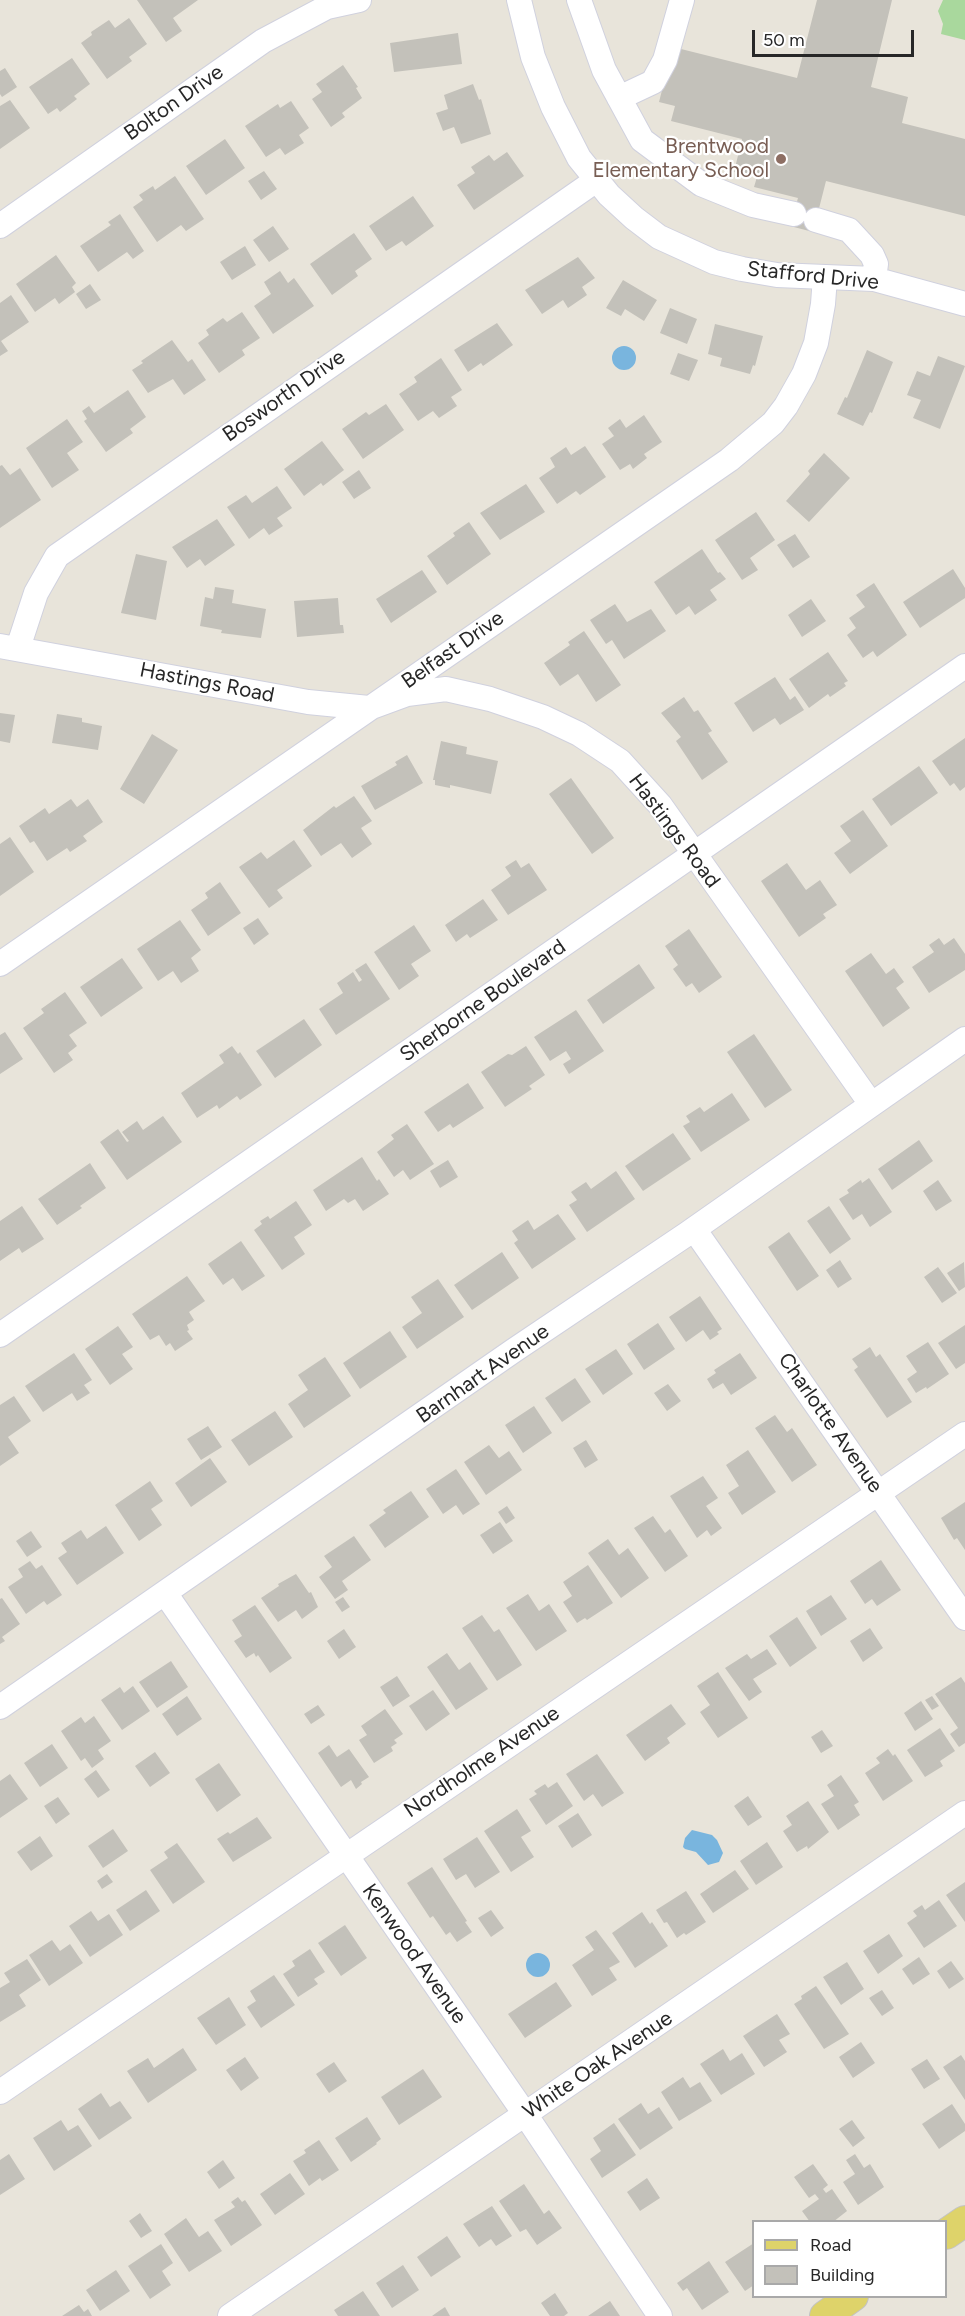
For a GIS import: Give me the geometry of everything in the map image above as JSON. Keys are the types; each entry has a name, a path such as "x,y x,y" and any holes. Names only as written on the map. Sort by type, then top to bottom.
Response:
{"main road":[{"path":"947,2233 965,2221"},
{"path":"825,2316 850,2298"}],"street":[{"name":"Bolton Drive","path":"0,226 263,41 327,8 359,0"},
{"name":"Stafford Drive","path":"519,0 533,57 566,135 596,180 634,218 659,237 714,262 777,275 874,279 965,304"},
{"path":"579,0 604,70 642,140 701,184 753,205 849,230 872,255 876,264 874,279"},
{"path":"619,98 653,82 665,60 682,0"},
{"name":"Bosworth Drive","path":"9,647 57,556 596,180"},
{"name":"Belfast Drive","path":"0,964 729,460 772,423 786,406 804,374 816,343 825,277"},
{"name":"Hastings Road","path":"9,647 308,702 369,708 407,694 446,689 490,699 543,717 579,734 620,760 660,805 871,1104"},
{"name":"Sherborne Boulevard","path":"0,1335 965,666"},
{"name":"Barnhart Avenue","path":"0,1707 694,1229 965,1039"},
{"name":"Charlotte Avenue","path":"694,1229 965,1618"},
{"name":"Nordholme Avenue","path":"0,2092 965,1434"},
{"name":"Kenwood Avenue","path":"165,1593 525,2114 660,2316"},
{"name":"White Oak Avenue","path":"230,2316 965,1813"}],"green space":[{"path":"943,0 965,0 965,40 941,34 943,24 938,11"}],"water":[{"path":"624,346 632,350 636,358 632,366 624,370 616,366 612,358 616,350"},
{"path":"692,1830 712,1835 717,1840 723,1853 719,1862 708,1865 696,1852 683,1847 685,1838"},
{"path":"538,1953 546,1957 550,1965 546,1973 538,1977 530,1973 526,1965 530,1957"}],"building":[{"path":"137,0 198,0 173,18 182,31 166,42"},
{"path":"817,0 892,0 871,87 908,97 902,123 965,139 965,216 826,181 813,232 790,226 798,198 754,187 757,177 734,172 742,139 671,121 675,106 659,102 673,47 797,78"},
{"path":"129,18 147,44 129,57 132,61 107,79 81,43 92,35 91,32 109,20 115,28"},
{"path":"458,33 462,64 394,72 390,43"},
{"path":"72,58 90,84 74,96 77,99 60,112 57,108 48,114 29,87"},
{"path":"343,65 358,87 356,88 362,98 342,113 345,117 331,127 312,99 322,92 316,84"},
{"path":"5,68 17,87 2,97 0,71"},
{"path":"473,84 479,100 481,99 491,134 461,144 454,127 443,131 436,113 448,109 444,95"},
{"path":"10,100 30,128 0,149 0,106"},
{"path":"291,101 309,128 299,135 304,143 285,155 280,148 266,157 245,126 278,104 280,108"},
{"path":"225,139 245,168 206,195 186,166"},
{"path":"507,152 524,176 474,210 457,185 475,173 471,167 489,155 494,161"},
{"path":"264,171 277,189 261,200 248,181"},
{"path":"175,176 204,219 186,231 181,225 157,242 133,207 143,200 139,195 153,186 155,190"},
{"path":"413,196 434,226 406,246 402,241 386,251 369,226"},
{"path":"120,214 144,251 133,259 127,252 98,272 80,246 111,225 108,222"},
{"path":"273,226 289,249 269,262 253,240"},
{"path":"354,233 372,259 355,271 358,276 332,295 310,264"},
{"path":"245,246 256,265 232,280 220,262"},
{"path":"56,255 76,283 72,287 75,292 59,304 55,298 35,312 16,284"},
{"path":"578,257 595,278 582,287 587,295 568,308 563,300 542,314 525,290"},
{"path":"280,271 288,283 294,278 314,306 273,334 254,306 271,294 264,282"},
{"path":"623,280 657,300 644,321 625,309 621,316 606,308"},
{"path":"90,284 101,300 86,309 76,294"},
{"path":"11,295 29,322 1,341 8,351 0,356 0,303"},
{"path":"670,308 697,319 687,344 660,333"},
{"path":"242,312 260,338 242,350 245,355 219,373 198,343 209,335 206,330 223,318 227,322"},
{"path":"497,323 513,345 483,366 481,363 468,372 454,350"},
{"path":"715,324 763,336 755,366 753,365 750,374 720,366 722,358 708,354"},
{"path":"172,340 188,362 192,359 206,380 184,395 173,379 148,393 132,370"},
{"path":"867,350 893,362 872,413 870,412 863,426 837,414 845,397 847,398"},
{"path":"678,353 698,360 689,381 670,374"},
{"path":"938,356 965,366 940,429 913,418 921,400 907,395 917,371 930,376"},
{"path":"441,358 462,390 451,397 457,406 439,418 433,411 418,421 399,394 417,382 414,377"},
{"path":"128,390 146,417 130,429 133,433 106,452 84,421 87,419 82,411 89,406 94,413"},
{"path":"386,404 404,430 363,459 342,429 366,412 369,415"},
{"path":"644,415 662,442 644,454 647,458 633,469 630,464 620,470 602,444 614,436 608,428 620,419 626,428"},
{"path":"67,419 83,442 67,453 79,470 52,488 26,448"},
{"path":"322,441 344,470 323,486 321,483 304,496 284,469"},
{"path":"585,446 606,477 580,495 576,491 557,504 539,478 555,467 550,458 566,447 571,455"},
{"path":"824,453 850,478 809,522 786,501 810,474 808,471"},
{"path":"2,465 10,475 20,468 41,500 0,528 0,466"},
{"path":"359,470 371,488 354,499 342,482"},
{"path":"526,484 545,512 500,540 480,513"},
{"path":"277,486 292,508 277,518 283,526 269,535 264,528 249,539 227,507 246,495 252,503"},
{"path":"756,512 775,540 750,558 758,570 742,580 715,540"},
{"path":"217,519 235,545 205,566 200,559 187,568 172,547"},
{"path":"469,522 491,554 447,585 427,556 455,536 453,533"},
{"path":"795,534 810,557 793,568 777,545"},
{"path":"702,549 718,573 720,572 726,579 710,590 717,600 695,615 689,606 676,615 654,582"},
{"path":"136,554 167,561 156,620 121,613"},
{"path":"953,569 965,588 965,598 920,628 903,602"},
{"path":"422,570 437,592 391,623 376,599"},
{"path":"874,583 907,635 877,657 873,651 863,658 847,635 856,628 849,618 865,607 856,595"},
{"path":"215,587 234,590 232,603 266,609 261,638 221,633 222,630 200,626 205,597 213,599"},
{"path":"338,598 340,625 343,625 344,633 297,637 294,601"},
{"path":"811,599 826,621 802,637 788,615"},
{"path":"615,604 627,622 651,609 666,631 624,659 612,640 606,644 590,620"},
{"path":"584,631 621,685 596,702 578,674 560,686 544,663 570,645 568,642"},
{"path":"828,652 848,681 844,683 846,686 830,697 828,694 809,708 789,679"},
{"path":"775,677 790,700 795,696 804,710 780,725 775,718 753,732 734,703"},
{"path":"684,697 694,712 698,710 712,731 708,733 728,762 702,780 676,741 681,737 661,713"},
{"path":"0,713 15,715 10,743 0,741"},
{"path":"57,714 82,718 82,722 102,726 98,750 52,743"},
{"path":"152,734 178,750 144,804 120,789"},
{"path":"965,738 965,787 960,791 954,783 950,786 932,761"},
{"path":"441,741 467,747 466,754 498,761 491,794 450,785 450,788 435,785 435,780 433,780"},
{"path":"407,755 423,783 375,810 361,786 397,765 395,762"},
{"path":"919,766 938,793 891,826 872,799"},
{"path":"571,778 614,838 592,854 549,794"},
{"path":"354,796 372,821 361,828 372,844 352,858 341,843 321,856 303,830 334,806 336,808"},
{"path":"71,799 77,807 88,799 103,822 83,836 87,841 70,852 67,848 47,861 34,841 30,843 19,826 45,808 49,814"},
{"path":"863,810 888,846 850,874 834,853 851,841 840,826"},
{"path":"10,837 34,872 0,896 0,844"},
{"path":"294,840 312,866 277,890 283,898 269,908 239,867 261,852 267,859"},
{"path":"516,860 521,868 529,863 547,890 508,915 491,890 511,876 505,867"},
{"path":"787,863 806,890 820,880 837,905 823,914 826,918 799,937 761,881"},
{"path":"220,882 241,913 208,936 191,910 208,898 205,893"},
{"path":"483,899 498,920 470,938 467,934 456,942 445,925"},
{"path":"258,918 269,934 254,945 243,928"},
{"path":"180,920 201,950 191,958 199,971 181,983 173,971 158,981 137,949"},
{"path":"414,925 431,951 411,964 419,976 399,990 374,952"},
{"path":"689,929 722,977 699,993 692,983 686,987 673,969 678,965 665,946"},
{"path":"939,938 944,945 954,938 965,954 965,970 929,993 912,967 934,952 929,945"},
{"path":"871,953 886,974 894,968 904,982 896,988 910,1008 883,1027 845,971"},
{"path":"122,958 143,988 101,1017 80,987"},
{"path":"366,963 390,999 336,1035 319,1009 343,993 337,983 353,972 359,982 362,980 355,970"},
{"path":"639,964 655,988 603,1024 587,1000"},
{"path":"65,992 87,1023 69,1035 77,1046 68,1053 73,1060 54,1073 23,1028 44,1013 41,1009"},
{"path":"576,1010 604,1051 569,1074 563,1064 571,1059 566,1051 550,1061 534,1037"},
{"path":"304,1019 322,1045 275,1078 256,1051"},
{"path":"5,1032 23,1059 0,1074 0,1035"},
{"path":"754,1034 792,1090 765,1108 727,1052"},
{"path":"232,1046 238,1054 240,1052 262,1085 240,1100 237,1096 219,1109 217,1105 197,1118 181,1093 224,1063 219,1055"},
{"path":"526,1046 545,1075 529,1086 532,1089 505,1107 481,1072 508,1054 512,1055"},
{"path":"468,1083 484,1108 453,1128 450,1124 438,1132 424,1112"},
{"path":"732,1093 750,1120 701,1152 683,1126 690,1122 686,1116 700,1107 704,1112"},
{"path":"163,1116 182,1142 127,1180 100,1142 118,1129 127,1142 129,1141 122,1132 137,1121 143,1130"},
{"path":"407,1124 434,1164 410,1180 403,1170 394,1177 377,1152 394,1139 391,1135"},
{"path":"673,1133 691,1159 643,1191 625,1166"},
{"path":"919,1140 933,1161 892,1190 878,1169"},
{"path":"362,1157 377,1181 379,1179 389,1194 363,1211 355,1199 348,1203 344,1199 326,1211 313,1190"},
{"path":"448,1160 458,1177 440,1188 430,1171"},
{"path":"90,1163 106,1188 57,1225 38,1199"},
{"path":"616,1171 635,1199 587,1232 569,1205 577,1200 571,1192 586,1182 591,1189"},
{"path":"869,1178 892,1212 870,1227 862,1214 853,1220 839,1199 849,1193 847,1190 861,1180 862,1183"},
{"path":"938,1180 952,1201 936,1211 923,1191"},
{"path":"296,1201 312,1225 294,1237 305,1254 282,1270 254,1230 262,1224 260,1221 268,1216 270,1219"},
{"path":"22,1206 44,1239 22,1253 19,1248 0,1261 0,1221"},
{"path":"829,1206 851,1239 830,1254 807,1221"},
{"path":"558,1214 576,1239 532,1269 514,1243 518,1240 512,1231 528,1220 534,1230"},
{"path":"789,1232 819,1276 797,1291 768,1247"},
{"path":"241,1241 265,1276 242,1291 233,1278 223,1285 208,1264"},
{"path":"502,1252 519,1278 472,1310 454,1285"},
{"path":"840,1260 852,1279 838,1288 826,1270"},
{"path":"964,1262 965,1287 959,1291 947,1273"},
{"path":"938,1267 957,1293 942,1303 924,1277"},
{"path":"187,1276 205,1301 189,1312 194,1320 187,1325 189,1330 187,1331 193,1339 175,1351 170,1343 166,1346 159,1335 150,1340 132,1314"},
{"path":"438,1279 464,1317 417,1349 402,1327 422,1313 411,1297"},
{"path":"700,1296 722,1329 710,1340 703,1330 686,1342 669,1317"},
{"path":"658,1323 675,1349 644,1370 627,1344"},
{"path":"965,1325 965,1363 956,1369 938,1343"},
{"path":"118,1326 133,1347 122,1354 133,1369 110,1385 85,1349"},
{"path":"390,1331 407,1357 360,1389 343,1363"},
{"path":"928,1342 949,1374 927,1389 926,1387 916,1393 907,1379 917,1372 906,1356"},
{"path":"870,1347 876,1357 880,1354 912,1402 887,1418 854,1370 858,1367 852,1359"},
{"path":"616,1349 633,1374 603,1395 585,1369"},
{"path":"74,1353 92,1380 84,1385 90,1393 77,1401 72,1393 43,1412 25,1386"},
{"path":"740,1353 757,1378 731,1395 723,1383 713,1389 707,1379 716,1373 714,1370"},
{"path":"325,1357 351,1396 304,1428 288,1404 308,1390 298,1375"},
{"path":"575,1378 591,1402 562,1422 545,1398"},
{"path":"668,1384 681,1401 667,1411 654,1393"},
{"path":"14,1396 31,1421 8,1437 19,1453 0,1466 0,1405"},
{"path":"534,1406 552,1433 523,1453 505,1425"},
{"path":"275,1411 293,1437 249,1466 231,1440"},
{"path":"775,1415 787,1432 792,1428 817,1465 792,1482 755,1428"},
{"path":"208,1426 222,1447 201,1460 187,1439"},
{"path":"586,1440 598,1460 585,1468 573,1448"},
{"path":"489,1445 499,1458 509,1451 522,1470 486,1495 464,1462"},
{"path":"748,1450 776,1492 742,1515 728,1493 739,1486 726,1465"},
{"path":"210,1458 227,1482 191,1507 175,1483"},
{"path":"456,1469 480,1504 463,1515 456,1505 443,1514 426,1489"},
{"path":"703,1476 718,1498 706,1506 722,1528 711,1536 707,1530 697,1538 670,1496"},
{"path":"150,1481 163,1501 151,1509 162,1525 139,1541 115,1505"},
{"path":"411,1491 429,1517 385,1548 369,1525 386,1513 383,1510"},
{"path":"965,1502 965,1550 957,1538 954,1540 941,1518"},
{"path":"507,1506 515,1518 506,1524 498,1512"},
{"path":"653,1516 665,1533 670,1529 688,1556 665,1572 634,1528"},
{"path":"500,1522 513,1541 493,1554 480,1535"},
{"path":"106,1526 124,1553 77,1585 58,1558 67,1552 61,1543 81,1530 87,1539"},
{"path":"31,1531 42,1547 27,1557 16,1541"},
{"path":"354,1536 371,1560 342,1581 348,1590 335,1599 319,1577 332,1567 324,1556"},
{"path":"608,1539 619,1555 628,1548 649,1578 621,1598 588,1553"},
{"path":"881,1560 901,1590 877,1606 872,1599 865,1604 850,1581"},
{"path":"30,1561 36,1569 42,1565 62,1595 47,1605 44,1601 26,1614 8,1587 23,1577 18,1569"},
{"path":"588,1565 613,1603 587,1620 585,1618 577,1623 563,1602 572,1596 563,1582"},
{"path":"296,1574 309,1593 311,1592 318,1607 302,1619 296,1610 278,1622 261,1598 279,1586 278,1584"},
{"path":"528,1594 539,1611 549,1604 567,1631 536,1651 506,1608"},
{"path":"831,1595 847,1619 821,1636 806,1611"},
{"path":"343,1597 350,1607 342,1612 335,1602"},
{"path":"2,1598 20,1624 2,1637 5,1641 0,1644 0,1599"},
{"path":"255,1605 292,1658 270,1673 258,1655 256,1657 254,1653 246,1658 234,1641 242,1636 232,1620"},
{"path":"482,1615 494,1632 499,1629 522,1665 497,1681 462,1628"},
{"path":"797,1617 817,1648 790,1667 769,1636"},
{"path":"870,1628 883,1648 863,1662 850,1641"},
{"path":"344,1629 356,1647 339,1659 327,1641"},
{"path":"767,1649 777,1664 753,1679 762,1692 749,1701 725,1668 747,1654 751,1659"},
{"path":"447,1653 459,1670 470,1662 488,1689 456,1710 427,1667"},
{"path":"171,1661 188,1687 157,1708 139,1682"},
{"path":"718,1672 748,1718 718,1738 700,1712 710,1705 697,1686"},
{"path":"397,1676 410,1696 393,1707 380,1687"},
{"path":"961,1677 965,1683 965,1743 959,1747 950,1734 958,1728 935,1694"},
{"path":"133,1686 150,1711 122,1730 101,1700 120,1687 124,1693"},
{"path":"433,1690 450,1714 426,1731 409,1706"},
{"path":"187,1696 202,1719 177,1736 162,1714"},
{"path":"932,1696 939,1706 932,1710 925,1700"},
{"path":"921,1701 933,1719 915,1731 904,1713"},
{"path":"671,1704 686,1724 667,1738 670,1743 645,1761 626,1735"},
{"path":"318,1705 325,1715 311,1724 304,1714"},
{"path":"385,1709 403,1734 394,1740 397,1743 391,1747 393,1751 374,1763 359,1740 367,1735 361,1726"},
{"path":"94,1716 111,1741 98,1750 104,1759 92,1768 85,1758 81,1761 61,1731 81,1717 85,1723"},
{"path":"940,1728 955,1751 940,1761 943,1766 925,1777 907,1750"},
{"path":"822,1730 833,1746 821,1753 811,1737"},
{"path":"52,1744 68,1768 40,1787 24,1763"},
{"path":"329,1745 337,1757 349,1749 369,1777 356,1789 351,1780 341,1787 318,1753"},
{"path":"888,1749 893,1756 895,1754 913,1781 883,1801 865,1773 880,1763 876,1758"},
{"path":"155,1752 170,1773 150,1787 135,1766"},
{"path":"597,1754 624,1793 602,1807 593,1794 584,1801 566,1774"},
{"path":"219,1763 241,1795 217,1812 195,1779"},
{"path":"96,1770 110,1790 98,1798 84,1779"},
{"path":"10,1774 28,1799 0,1818 0,1781"},
{"path":"841,1775 859,1802 854,1805 860,1815 838,1830 821,1804 834,1796 827,1785"},
{"path":"557,1782 573,1806 546,1825 529,1799 537,1794 534,1791 545,1784 548,1788"},
{"path":"748,1796 762,1817 748,1826 734,1806"},
{"path":"58,1797 70,1814 56,1824 44,1806"},
{"path":"808,1801 829,1832 808,1849 807,1846 797,1852 783,1831 792,1825 786,1816"},
{"path":"517,1809 531,1831 521,1837 534,1857 511,1872 484,1831"},
{"path":"578,1813 592,1835 572,1848 558,1826"},
{"path":"257,1817 272,1838 233,1862 217,1839 228,1832 230,1834"},
{"path":"113,1829 128,1851 103,1868 88,1846"},
{"path":"40,1836 53,1856 31,1871 17,1852"},
{"path":"477,1837 500,1872 475,1888 466,1874 456,1880 443,1859"},
{"path":"767,1842 783,1867 756,1885 740,1861"},
{"path":"177,1843 205,1882 173,1904 150,1870 168,1858 164,1852"},
{"path":"432,1867 472,1932 457,1942 450,1932 446,1935 433,1916 430,1918 407,1883"},
{"path":"735,1870 749,1889 713,1913 700,1894"},
{"path":"107,1874 113,1882 102,1889 97,1881"},
{"path":"965,1882 965,1922 946,1895"},
{"path":"146,1890 160,1911 130,1931 116,1910"},
{"path":"686,1891 706,1922 677,1938 656,1910"},
{"path":"939,1900 957,1926 924,1948 907,1923 917,1916 913,1911 922,1905 925,1910"},
{"path":"491,1910 504,1928 491,1937 478,1918"},
{"path":"91,1911 98,1921 109,1914 123,1935 90,1957 69,1926"},
{"path":"642,1912 650,1924 652,1922 668,1946 635,1968 612,1933"},
{"path":"345,1925 367,1958 341,1976 318,1943"},
{"path":"596,1930 620,1962 609,1968 617,1980 592,1996 572,1965 594,1950 585,1937"},
{"path":"889,1934 903,1956 878,1974 863,1951"},
{"path":"52,1940 60,1951 70,1944 83,1963 49,1986 29,1955"},
{"path":"310,1949 325,1972 314,1979 318,1984 298,1997 283,1974 295,1966 292,1961"},
{"path":"919,1957 930,1974 913,1985 902,1969"},
{"path":"27,1959 41,1980 19,1995 26,2006 0,2022 0,1988 10,1982 4,1973"},
{"path":"951,1961 964,1979 949,1989 937,1971"},
{"path":"847,1962 864,1989 841,2005 823,1977"},
{"path":"274,1975 295,2005 261,2028 247,2007 256,2001 250,1991"},
{"path":"556,1982 572,2006 525,2038 508,2014"},
{"path":"816,1986 849,2034 824,2049 794,2004"},
{"path":"882,1990 894,2008 882,2016 869,1998"},
{"path":"229,1997 246,2025 216,2045 197,2018"},
{"path":"777,2014 790,2034 779,2040 787,2052 764,2067 743,2036"},
{"path":"861,2042 875,2063 853,2078 839,2057"},
{"path":"183,2048 197,2070 148,2103 127,2071 148,2058 154,2068"},
{"path":"723,2049 730,2061 742,2053 755,2074 721,2095 700,2064"},
{"path":"961,2055 965,2061 965,2100 943,2067"},
{"path":"245,2057 259,2078 241,2091 226,2070"},
{"path":"927,2059 940,2079 924,2089 911,2069"},
{"path":"334,2062 347,2081 329,2093 316,2074"},
{"path":"423,2069 442,2097 399,2125 381,2097"},
{"path":"683,2077 690,2088 700,2082 712,2101 679,2121 661,2092"},
{"path":"101,2093 110,2107 120,2101 132,2118 99,2140 78,2109"},
{"path":"641,2103 648,2114 659,2107 673,2128 640,2150 618,2119"},
{"path":"952,2104 965,2124 965,2131 939,2149 922,2124"},
{"path":"367,2117 381,2139 351,2162 335,2138"},
{"path":"61,2120 68,2131 78,2125 92,2146 54,2171 33,2138"},
{"path":"852,2120 865,2138 853,2147 839,2129"},
{"path":"614,2123 636,2155 602,2178 590,2159 601,2151 593,2138"},
{"path":"319,2140 339,2170 322,2181 320,2178 309,2186 293,2161 306,2153 304,2150"},
{"path":"9,2154 25,2179 0,2195 0,2160"},
{"path":"855,2154 864,2168 870,2164 884,2187 858,2205 843,2182 855,2174 846,2160"},
{"path":"223,2160 235,2178 219,2189 207,2172"},
{"path":"813,2164 828,2185 823,2189 826,2193 832,2189 847,2211 836,2220 809,2220 802,2211 819,2199 815,2194 809,2198 794,2177"},
{"path":"290,2173 305,2194 275,2215 260,2194"},
{"path":"647,2178 660,2198 640,2211 627,2192"},
{"path":"524,2184 544,2214 549,2210 562,2228 537,2245 526,2229 520,2232 499,2201"},
{"path":"238,2197 242,2202 245,2200 262,2225 231,2246 214,2220 235,2207 231,2202"},
{"path":"492,2206 512,2236 496,2246 491,2239 479,2247 463,2224"},
{"path":"140,2213 152,2231 141,2238 129,2221"},
{"path":"186,2218 199,2237 208,2231 222,2251 189,2272 164,2234"},
{"path":"447,2236 461,2257 431,2277 417,2257"},
{"path":"161,2244 173,2263 162,2271 171,2285 150,2299 128,2266"},
{"path":"752,2244 752,2286 745,2291 725,2262"},
{"path":"709,2261 729,2292 702,2310 687,2288 683,2291 677,2283"},
{"path":"403,2265 419,2290 392,2308 376,2283"},
{"path":"116,2270 130,2291 100,2311 86,2290"},
{"path":"363,2291 380,2316 338,2316 334,2310"},
{"path":"555,2293 568,2313 564,2316 550,2316 541,2303"},
{"path":"610,2301 620,2316 588,2316"},
{"path":"79,2305 84,2312 88,2309 92,2316 62,2316"},
{"path":"445,2307 450,2316 432,2316 439,2311"}],"place":[{"name":"Brentwood Elementary School","path":"781,159"}]}
